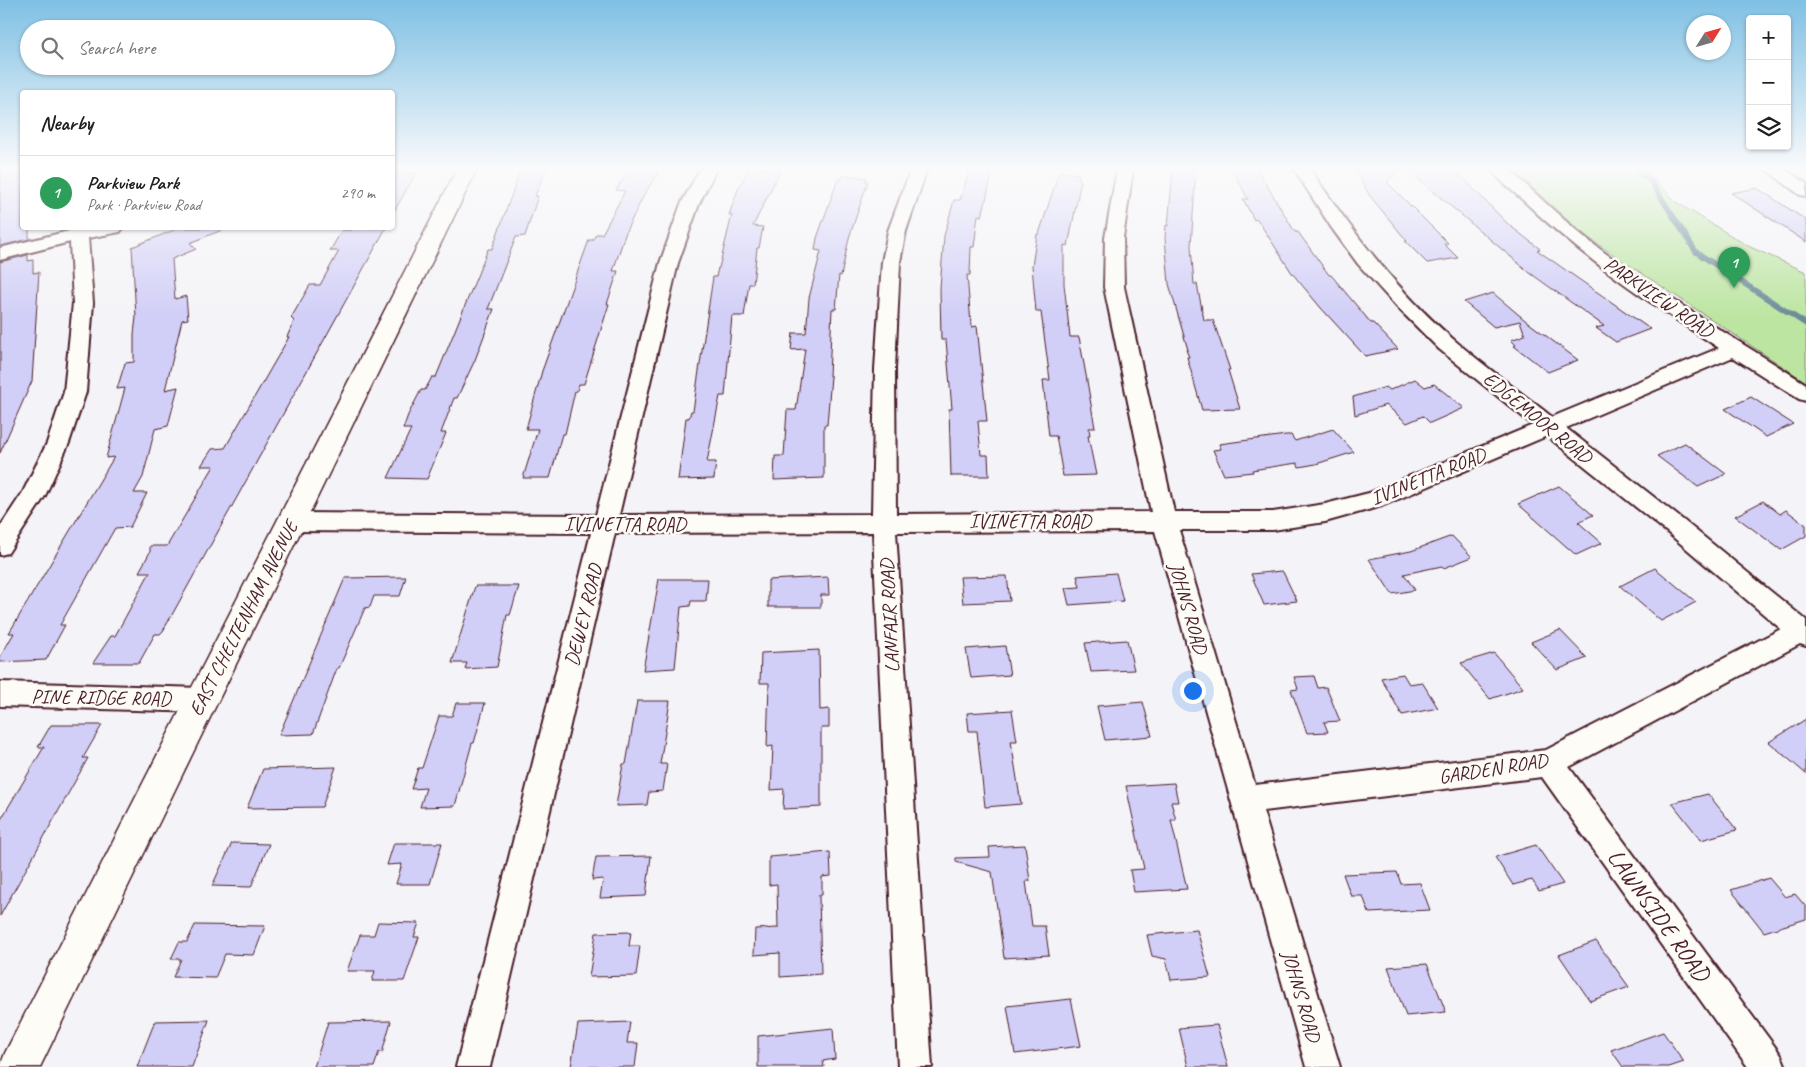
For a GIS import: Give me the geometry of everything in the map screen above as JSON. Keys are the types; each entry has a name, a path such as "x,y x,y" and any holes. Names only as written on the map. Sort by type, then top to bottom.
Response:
{"highway":[{"name":"EAST CHELTENHAM AVENUE","path":"19,1067 442,219"}],"street":[{"name":"DEWEY ROAD","path":"473,1067 669,263 685,219"},
{"name":"LANFAIR ROAD","path":"901,219 891,262 885,369 884,522 915,1067"},
{"name":"JOHNS ROAD","path":"1117,219 1114,238 1114,287 1164,521 1323,1067"},
{"name":"EDGEMOOR ROAD","path":"1334,219 1365,260 1403,302 1446,344 1675,526 1804,633"},
{"name":"PARKVIEW ROAD","path":"1553,219 1591,250 1646,290 1806,394"},
{"path":"0,254 78,231 83,303 75,392 58,443 33,496 0,546"},
{"name":"IVINETTA ROAD","path":"292,522 606,524 1273,521 1325,513 1374,500 1736,348"},
{"name":"GARDEN ROAD","path":"1245,800 1549,763 1804,633"},
{"name":"PINE RIDGE ROAD","path":"0,694 202,700"},
{"name":"LAWNSIDE ROAD","path":"1549,763 1769,1067"}],"green space":[{"path":"1564,219 1703,219 1748,246 1806,272 1806,382 1593,241"}],"building":[{"path":"0,219 20,219 20,230 29,230 29,239 0,246"},
{"path":"503,219 531,219 525,236 516,237 488,309 494,309 475,360 457,398 454,398 441,433 446,433 427,479 388,478 411,429 403,429 408,415 421,390 425,390 432,377 436,377 488,249 492,249"},
{"path":"610,219 632,219 613,271 618,271 584,384 579,384 577,391 575,391 565,434 562,434 550,478 523,478 538,429 526,429 542,371 589,240 593,240 596,234 602,234"},
{"path":"731,219 757,219 753,226 763,227 759,248 757,248 753,284 749,284 744,316 732,316 725,396 720,396 707,462 716,462 714,479 678,480 686,418 689,418 691,411 693,411 713,277 716,277"},
{"path":"824,219 855,219 849,238 841,276 839,275 836,309 832,309 829,376 831,376 827,425 824,425 824,478 774,480 775,456 784,456 787,410 796,410 805,349 791,350 793,333 806,333 809,298 821,251 815,250"},
{"path":"949,219 978,219 974,247 971,247 970,275 967,275 971,324 972,327 977,326 987,421 978,421 981,455 988,455 989,476 951,476 949,409 952,409 946,340 941,340 940,288 944,236"},
{"path":"1044,219 1073,219 1068,246 1064,245 1064,284 1070,337 1079,337 1095,428 1089,428 1090,436 1088,436 1096,475 1063,476 1056,436 1049,436 1043,380 1050,380 1041,312 1036,312 1032,266 1037,234 1039,234"},
{"path":"1169,219 1193,219 1191,246 1194,284 1197,284 1204,320 1213,320 1230,370 1228,370 1240,409 1202,410 1187,357 1189,357 1186,350 1188,350 1169,284 1165,238 1166,225 1168,226"},
{"path":"1253,219 1287,219 1295,232 1298,232 1329,275 1331,275 1371,323 1398,349 1365,356 1292,273 1257,219"},
{"path":"1389,219 1424,219 1448,243 1444,244 1458,258 1427,263 1405,241 1407,241"},
{"path":"1466,219 1503,219 1540,249 1537,250 1650,329 1616,342 1596,328 1604,326 1530,273"},
{"path":"1770,219 1806,220 1806,242"},
{"path":"174,230 222,230 190,243 196,249 172,259 175,299 186,296 188,319 182,320 165,390 178,387 168,426 155,429 143,477 134,493 147,493 130,527 115,528 60,625 65,625 46,660 0,662 0,657 14,633 9,633 114,457 106,458 125,388 117,389 125,363 134,362 136,317 132,247"},
{"path":"342,230 385,230 163,631 160,634 155,634 139,663 93,663 111,636 115,636 150,572 139,572 150,552 150,546 167,546 214,466 201,466 212,449 225,448 289,337 287,337 294,321 291,318 310,285 320,285 339,251 330,251"},
{"path":"28,255 28,261 33,260 33,273 39,272 32,381 0,453 0,262"},
{"path":"1493,293 1578,360 1548,372 1514,346 1516,345 1511,340 1525,335 1520,321 1494,327 1464,302"},
{"path":"1415,379 1425,387 1434,384 1464,408 1430,423 1423,416 1407,423 1386,405 1355,415 1353,397 1386,387 1390,390"},
{"path":"1751,397 1793,424 1766,437 1725,409"},
{"path":"1333,429 1354,452 1316,464 1299,467 1297,463 1252,470 1253,472 1224,475 1213,450 1221,449 1219,444 1286,435 1291,435 1295,441"},
{"path":"1685,443 1726,474 1698,487 1657,456"},
{"path":"1559,486 1593,515 1578,522 1602,543 1576,555 1518,504"},
{"path":"1763,501 1780,514 1786,510 1806,525 1806,536 1781,550 1735,516"},
{"path":"1452,536 1472,557 1444,568 1442,566 1404,574 1415,590 1392,594 1369,559 1411,551"},
{"path":"1655,568 1696,602 1661,621 1620,586"},
{"path":"1281,571 1297,601 1264,605 1251,574"},
{"path":"1116,573 1123,601 1069,605 1065,588 1080,587 1077,576"},
{"path":"1007,576 1010,601 963,603 960,577"},
{"path":"406,577 400,596 374,596 370,607 365,608 339,668 337,668 313,734 279,735 345,578"},
{"path":"828,577 829,595 821,595 821,607 768,607 768,580"},
{"path":"659,579 708,579 706,601 691,601 690,606 681,607 675,668 643,670"},
{"path":"475,586 519,586 510,615 507,615 497,667 465,669 467,663 452,663"},
{"path":"1560,630 1587,658 1557,670 1531,642"},
{"path":"1127,640 1134,670 1091,672 1085,643"},
{"path":"1005,646 1010,675 971,678 966,649"},
{"path":"819,650 820,710 829,709 829,728 821,728 821,807 783,809 784,789 771,790 773,746 767,747 769,683 760,683 761,653"},
{"path":"1494,653 1523,688 1490,699 1461,663"},
{"path":"1403,674 1409,684 1422,682 1438,708 1402,715 1381,678"},
{"path":"1314,676 1318,688 1326,687 1340,721 1324,722 1328,732 1307,733 1291,690 1298,689 1294,677"},
{"path":"637,701 670,701 660,764 667,764 663,791 649,792 647,805 616,806 623,764 626,764"},
{"path":"1143,702 1152,736 1105,740 1097,706"},
{"path":"456,703 485,703 455,806 420,807 426,788 411,789 418,768 422,768 439,716 452,716"},
{"path":"1012,710 1017,741 1011,741 1021,804 985,807 977,731 969,731 967,713"},
{"path":"1806,719 1806,774 1769,742"},
{"path":"51,725 102,725 83,758 88,758 0,916 0,821 44,747 38,747"},
{"path":"336,767 322,807 247,808 263,769"},
{"path":"1174,783 1178,802 1171,802 1176,820 1171,820 1187,889 1134,892 1130,870 1144,869 1126,786"},
{"path":"1708,794 1737,830 1701,840 1672,803"},
{"path":"232,843 269,844 251,887 212,886"},
{"path":"394,843 442,843 430,884 396,884 402,864 387,865"},
{"path":"1025,845 1030,881 1026,881 1032,926 1045,926 1049,955 1004,958 992,872 956,862 956,858 990,857 989,847"},
{"path":"1536,845 1563,884 1539,891 1532,880 1513,885 1495,857"},
{"path":"830,852 831,876 822,877 822,895 819,895 821,974 780,977 780,953 754,955 755,929 778,928 777,884 769,885 769,857"},
{"path":"651,856 646,896 600,898 603,879 592,880 596,857"},
{"path":"1397,872 1401,884 1420,883 1430,910 1369,913 1363,896 1351,896 1343,874"},
{"path":"1769,878 1785,897 1795,894 1806,907 1806,919 1764,932 1731,890"},
{"path":"378,922 419,923 414,937 419,937 404,981 372,981 375,971 347,971 360,935 374,935"},
{"path":"195,925 265,926 254,955 225,954 215,978 173,977 181,959 171,959 179,942 187,942"},
{"path":"1197,930 1210,977 1171,980 1166,959 1152,956 1147,935"},
{"path":"631,932 629,946 640,946 636,976 589,977 596,933"},
{"path":"1596,941 1629,987 1590,1001 1559,955"},
{"path":"1427,964 1446,1012 1406,1016 1388,967"},
{"path":"1071,999 1081,1046 1015,1054 1007,1006"},
{"path":"209,1020 192,1067 137,1067 155,1021"},
{"path":"391,1021 382,1053 379,1052 374,1067 314,1067 328,1022"},
{"path":"630,1022 627,1043 638,1043 635,1067 571,1067 578,1024"},
{"path":"1217,1025 1228,1067 1188,1067 1179,1028"},
{"path":"833,1028 835,1059 823,1061 824,1067 758,1067 758,1036"},
{"path":"1663,1032 1684,1062 1669,1067 1623,1067 1611,1050"}],"waterway":[{"path":"1675,219 1696,252 1806,324"}],"place":[{"name":"Parkview Park","path":"1734,288"}]}
